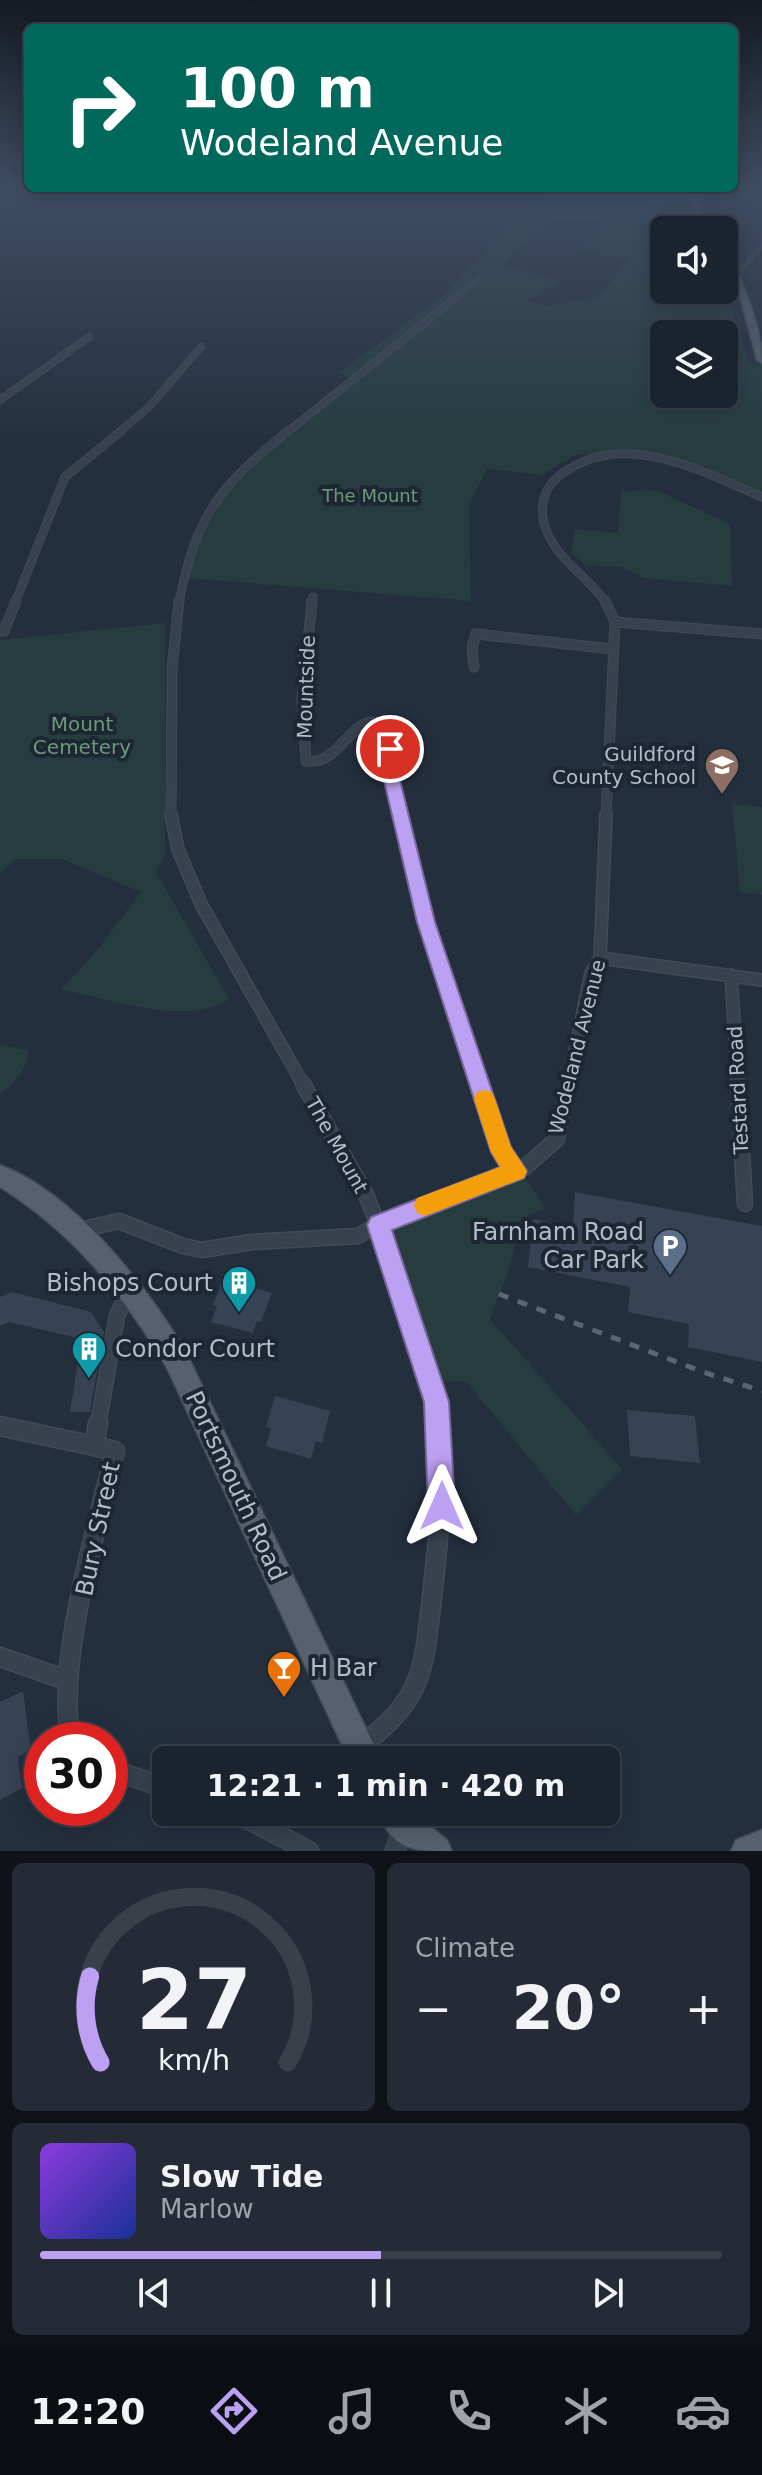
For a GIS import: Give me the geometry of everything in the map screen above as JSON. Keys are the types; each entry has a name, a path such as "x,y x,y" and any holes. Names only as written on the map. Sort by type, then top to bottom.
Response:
{"main road":[{"path":"738,284 762,360"},
{"name":"Portsmouth Road","path":"0,1175 26,1190 76,1231 155,1321 176,1359 358,1746"},
{"path":"397,1830 436,1851"},
{"path":"747,1851 762,1846"}],"street":[{"name":"The Mount","path":"369,1746 399,1711 421,1669 432,1617 442,1506 436,1402 379,1225 366,1195 201,904 180,855 172,829 172,664 184,578 205,515 222,490 354,376 476,281"},
{"path":"0,400 89,337"},
{"path":"2,631 65,477 149,407 201,347"},
{"path":"762,497 656,456 634,453 582,461 562,471 547,487 541,506 547,531 564,561 601,595 615,622 762,634"},
{"name":"Mountside","path":"313,597 303,662 300,729 306,761 314,764 325,762 362,723 377,721 389,727 389,768 426,922 502,1152 516,1171"},
{"name":"Wodeland Avenue","path":"76,1231 119,1221 183,1246 202,1250 252,1242 358,1236 516,1171 534,1161 557,1139 591,973 600,958 615,622"},
{"path":"474,667 472,648 478,629 612,649"},
{"path":"600,958 762,980"},
{"name":"Testard Road","path":"731,975 745,1204"},
{"name":"Bury Street","path":"65,1722 66,1680 115,1451 94,1446 117,1316 130,1290"},
{"path":"0,1426 94,1446"},
{"path":"0,1657 66,1680"},
{"path":"128,1775 152,1783"},
{"path":"261,1826 309,1851"}],"green space":[{"name":"The Mount","path":"463,275 539,275 561,281 525,300 545,306 598,299 616,275 650,275 650,304 730,304 735,320 650,320 650,408 738,408 738,328 749,362 762,365 762,494 634,453 576,455 541,475 487,469 469,504 471,601 186,578 211,511 244,473 353,380 339,372 441,298"},
{"path":"658,491 730,524 732,586 643,578 623,567 586,566 571,553 575,529 618,533 621,492"},
{"name":"Mount Cemetery","path":"165,623 165,853 156,872 229,999 192,1011 147,1008 61,989 91,958 141,892 62,859 16,859 0,874 0,640"},
{"path":"732,804 762,807 762,895 740,892"},
{"path":"0,1045 28,1050 20,1075 0,1093"},
{"path":"524,1177 545,1207 521,1220 510,1267 490,1319 622,1469 576,1515 466,1381 437,1382 392,1231"}],"building":[{"name":"Farnham Road Car Park","path":"575,1192 762,1226 762,1362 688,1347 689,1324 628,1312 630,1287 528,1267 533,1219 573,1227"},
{"name":"Bishops Court","path":"223,1279 272,1293 261,1322 257,1321 253,1333 211,1322 217,1306 213,1305"},
{"name":"Condor Court","path":"12,1292 91,1312 104,1332 90,1412 70,1412 80,1348 74,1337 9,1322 0,1326 0,1297"},
{"path":"275,1396 330,1411 322,1443 316,1441 311,1459 266,1446 271,1428 266,1427"},
{"path":"627,1410 695,1416 700,1463 630,1456"},
{"path":"23,1691 27,1722 24,1722 24,1754 18,1757 22,1788 0,1800 0,1702"}],"railway":[{"path":"499,1294 703,1372 762,1391"}],"slow traffic":[{"path":"425,1205 516,1171 502,1152 484,1099"}],"place":[{"name":"Guildford County School","path":"722,796"},
{"name":"Farnham Road Car Park","path":"670,1277"},
{"name":"Bishops Court","path":"239,1314"},
{"name":"Condor Court","path":"89,1380"},
{"name":"H Bar","path":"284,1699"}],"route":[{"path":"390,749 389,768 426,922 502,1152 516,1171 379,1225 436,1402 441,1442 442,1506"}]}
